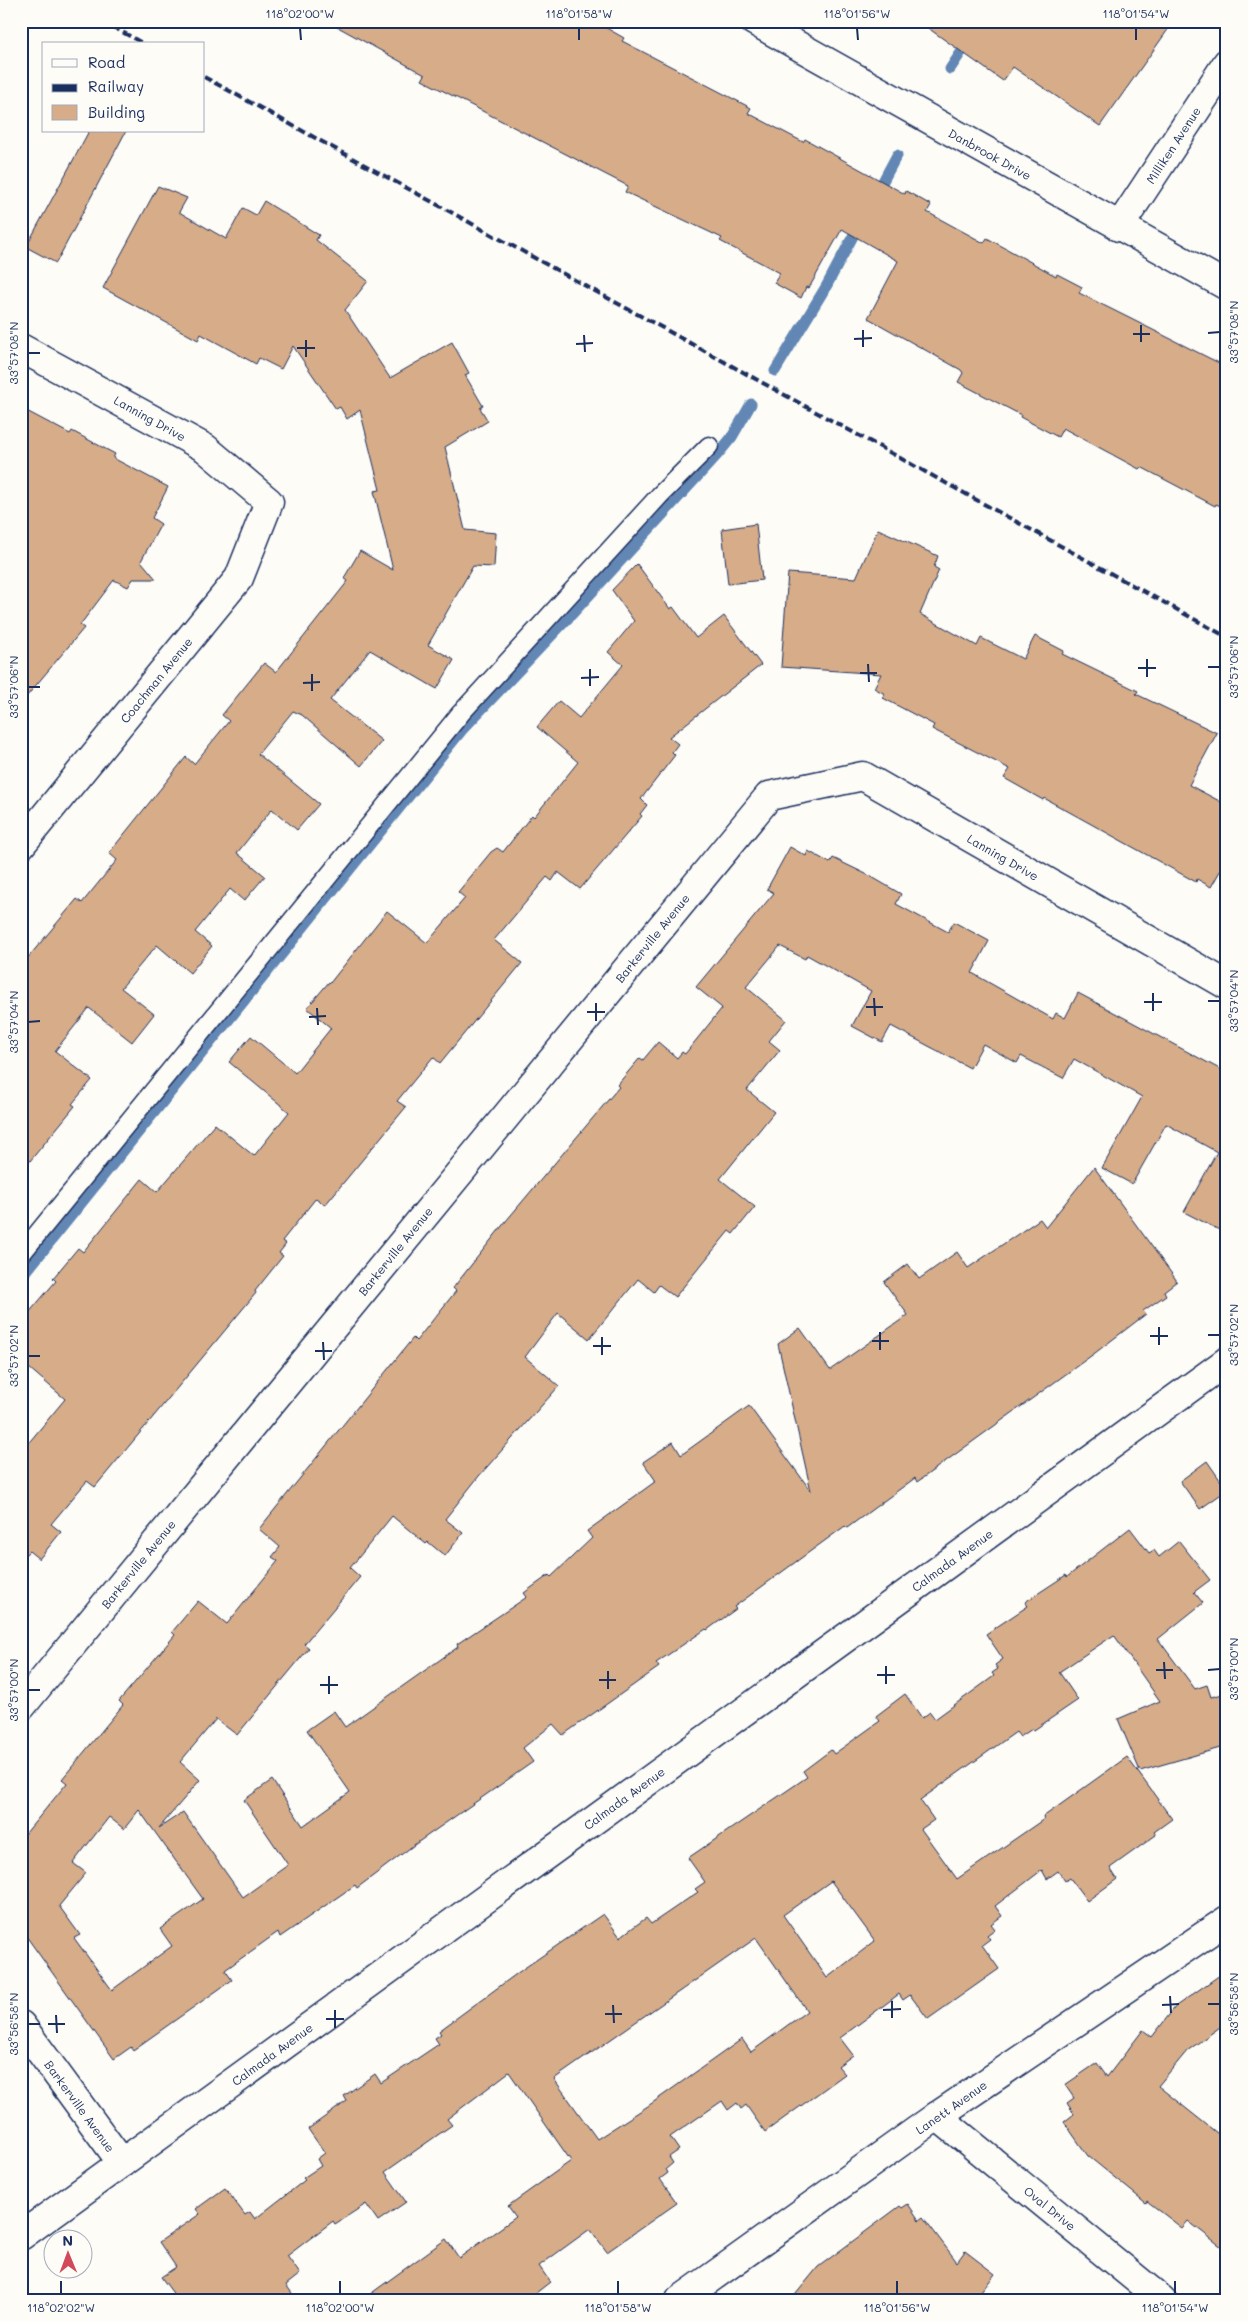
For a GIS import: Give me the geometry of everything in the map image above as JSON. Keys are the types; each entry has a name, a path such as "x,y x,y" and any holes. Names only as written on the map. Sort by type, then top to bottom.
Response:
{"street":[{"name":"Danbrook Drive","path":"754,21 1227,286"},
{"name":"Milliken Avenue","path":"1119,227 1227,63"},
{"name":"Lanning Drive","path":"21,348 204,448 269,502"},
{"name":"Coachman Avenue","path":"21,846 239,578 269,502"},
{"name":"Lanning Drive","path":"769,796 863,776 1227,985"},
{"name":"Barkerville Avenue","path":"21,1707 769,796"},
{"name":"Calmada Avenue","path":"21,2236 1227,1361"},
{"name":"Lanett Avenue","path":"680,2300 937,2116 1227,1920"},
{"name":"Barkerville Avenue","path":"21,2025 122,2163"},
{"name":"Oval Drive","path":"937,2116 1162,2300"}],"lane":[{"path":"21,1254 461,713 660,495 709,446"}],"building":[{"path":"327,21 594,21 624,38 622,41 751,108 748,113 803,142 805,139 905,194 906,191 931,205 927,212 984,243 987,238 1056,276 1057,274 1082,287 1079,293 1227,367 1227,509 1216,504 1215,506 1141,467 1139,469 1063,428 1058,437 1020,417 1021,415 958,382 963,373 961,370 868,318 898,261 842,229 809,288 806,287 801,298 774,283 780,273 720,241 722,238 625,192 628,186 422,80 425,75"},
{"path":"918,21 1174,21 1100,126 1013,67 1003,81"},
{"path":"88,132 125,132 56,263 26,247"},
{"path":"158,186 187,198 179,212 226,239 243,208 256,215 264,201 319,235 316,240 368,281 345,310 390,378 452,342 469,373 465,375 483,406 480,408 488,421 445,447 465,530 496,533 494,567 473,566 428,645 454,660 437,689 370,650 330,700 382,741 361,766 302,715 293,711 258,754 319,804 297,830 272,809 237,853 265,876 244,901 230,889 195,932 212,946 190,973 157,945 121,988 154,1014 132,1042 89,1008 55,1051 92,1080 72,1104 75,1106 21,1172 21,966 77,899 82,903 117,860 109,853 186,757 194,764 229,721 222,715 264,663 276,672 348,581 344,578 360,551 393,570 374,491 380,490 360,410 347,419 340,407 336,409 293,346 281,369 259,358 256,364 201,334 198,340 103,288"},
{"path":"21,408 70,434 72,431 115,454 113,458 168,487 152,518 161,524 141,561 156,579 133,579 128,587 114,580 80,625 84,628 21,703"},
{"path":"756,524 762,580 728,584 722,529"},
{"path":"878,529 938,556 934,567 939,570 920,614 977,646 981,638 1023,659 1035,636 1064,651 1062,654 1138,691 1136,694 1217,733 1189,785 1227,805 1227,859 1211,887 1197,879 1196,882 1004,778 1010,769 932,729 934,725 883,698 885,694 874,688 881,674 781,667 788,573 856,578"},
{"path":"637,564 670,609 673,607 696,638 724,616 761,665 669,737 678,744 672,752 675,755 641,799 647,805 640,814 642,816 580,889 558,872 552,881 547,877 494,940 522,963 440,1063 433,1057 397,1101 406,1107 325,1205 316,1198 282,1241 286,1244 279,1253 283,1256 255,1291 256,1293 95,1487 87,1481 51,1524 61,1532 39,1559 29,1551 21,1559 21,1452 65,1399 21,1361 21,1322 56,1281 53,1278 78,1248 83,1252 142,1179 157,1192 215,1124 254,1156 289,1112 229,1062 251,1036 295,1073 331,1028 307,1008 330,983 387,911 427,943 465,898 458,892 491,852 497,848 503,852 532,815 534,817 578,762 537,727 559,701 579,718 623,665 608,652 634,621 612,590"},
{"path":"790,847 806,856 808,851 830,863 833,858 901,894 896,904 948,932 954,922 989,941 972,973 1053,1019 1056,1013 1065,1018 1078,993 1227,1073 1227,1234 1184,1212 1217,1152 1166,1124 1132,1184 1102,1168 1142,1097 1074,1059 1063,1078 1021,1056 1017,1063 983,1044 970,1068 891,1026 882,1042 852,1026 871,991 807,955 805,959 780,946 746,987 786,1020 769,1041 780,1050 747,1090 774,1112 720,1179 755,1207 733,1234 729,1231 675,1297 659,1285 654,1292 638,1279 589,1339 558,1313 525,1357 559,1386 479,1476 445,1519 463,1533 445,1556 428,1542 426,1544 392,1516 350,1568 360,1577 304,1644 309,1648 237,1735 216,1719 180,1762 200,1780 159,1828 183,1812 243,1897 288,1865 244,1800 272,1780 303,1826 350,1792 307,1730 334,1711 345,1727 458,1647 457,1644 527,1597 524,1593 549,1575 551,1577 592,1538 587,1531 656,1481 643,1462 673,1442 681,1455 749,1406 811,1491 778,1344 800,1328 830,1370 908,1315 884,1282 908,1264 919,1279 957,1252 968,1268 1040,1219 1046,1227 1094,1167 1177,1281 1164,1291 1166,1295 1143,1311 1146,1314 1095,1353 917,1482 915,1478 847,1528 845,1526 734,1607 736,1609 656,1663 659,1667 563,1735 553,1724 523,1748 533,1762 414,1845 357,1888 355,1885 280,1937 278,1932 225,1970 232,1980 133,2050 131,2047 114,2059 21,1929 21,1839 67,1783 62,1779 123,1705 119,1701 175,1635 172,1632 198,1601 227,1624 278,1561 272,1557 280,1547 259,1529 413,1338 416,1341 456,1291 453,1288 506,1221 619,1087 617,1085 640,1058 643,1060 658,1042 677,1058 682,1052 685,1054 722,1008 696,987 774,893 767,889","holes":["139,1810 203,1899 160,1929 172,1946 112,1990 74,1938 80,1935 59,1906 86,1873 73,1863 109,1817 124,1829"]},
{"path":"1207,1461 1227,1490 1200,1509 1180,1481"},
{"path":"1130,1528 1149,1553 1154,1550 1159,1557 1179,1541 1210,1580 1194,1592 1203,1603 1158,1639 1195,1689 1207,1685 1211,1697 1227,1693 1227,1746 1140,1771 1118,1719 1160,1701 1114,1635 1059,1672 1078,1700 1034,1730 1032,1729 1020,1737 1016,1732 920,1800 934,1820 921,1829 957,1879 1044,1819 1043,1817 1127,1757 1172,1819 1154,1832 1156,1835 1110,1868 1117,1879 1087,1901 1070,1878 1065,1881 1058,1871 1047,1879 1042,1870 995,1906 1002,1916 991,1924 995,1929 987,1935 990,1939 982,1945 999,1969 928,2019 910,1995 903,2000 899,1994 840,2038 853,2055 838,2066 845,2074 765,2132 746,2105 741,2109 737,2103 728,2110 722,2101 670,2137 679,2150 669,2157 673,2163 666,2169 668,2173 660,2179 677,2203 607,2252 590,2229 539,2266 550,2282 527,2300 362,2300 446,2239 459,2258 516,2217 508,2206 571,2161 509,2072 447,2119 452,2125 385,2172 406,2202 378,2221 366,2204 335,2224 333,2221 287,2256 300,2274 286,2285 297,2300 178,2300 161,2277 176,2267 159,2242 200,2214 196,2209 225,2188 245,2215 250,2212 255,2219 305,2180 303,2178 321,2166 317,2159 325,2153 308,2129 347,2101 344,2096 375,2074 381,2083 439,2044 435,2038 441,2034 439,2031 523,1969 603,1914 620,1937 646,1918 651,1924 698,1892 695,1889 705,1882 688,1858 807,1777 803,1771 831,1750 834,1754 880,1721 876,1716 905,1694 922,1718 930,1712 935,1719 994,1676 992,1673 998,1669 995,1665 1003,1659 986,1634 1028,1606 1025,1602 1066,1575 1067,1577","holes":["831,1881 875,1941 827,1978 783,1915","756,1938 807,2011 751,2052 742,2039 648,2106 597,2139 554,2079"]},
{"path":"1227,1970 1227,2022 1187,2051 1158,2086 1227,2141 1227,2251 1188,2221 1182,2228 1147,2201 1146,2203 1088,2156 1064,2122 1074,2114 1067,2103 1074,2098 1065,2085 1097,2063 1107,2077 1143,2030 1152,2037 1176,2006"},
{"path":"908,2204 919,2220 923,2217 957,2262 965,2251 995,2274 975,2300 791,2300 818,2267 900,2206 902,2208"}],"waterway":[{"path":"950,69 970,39"},
{"path":"875,196 897,155"},
{"path":"775,371 827,285 860,223"},
{"path":"21,1278 462,730 573,613 718,454 732,437 751,404"}],"railway":[{"path":"102,21 140,42"},
{"path":"205,78 1227,637"}]}
